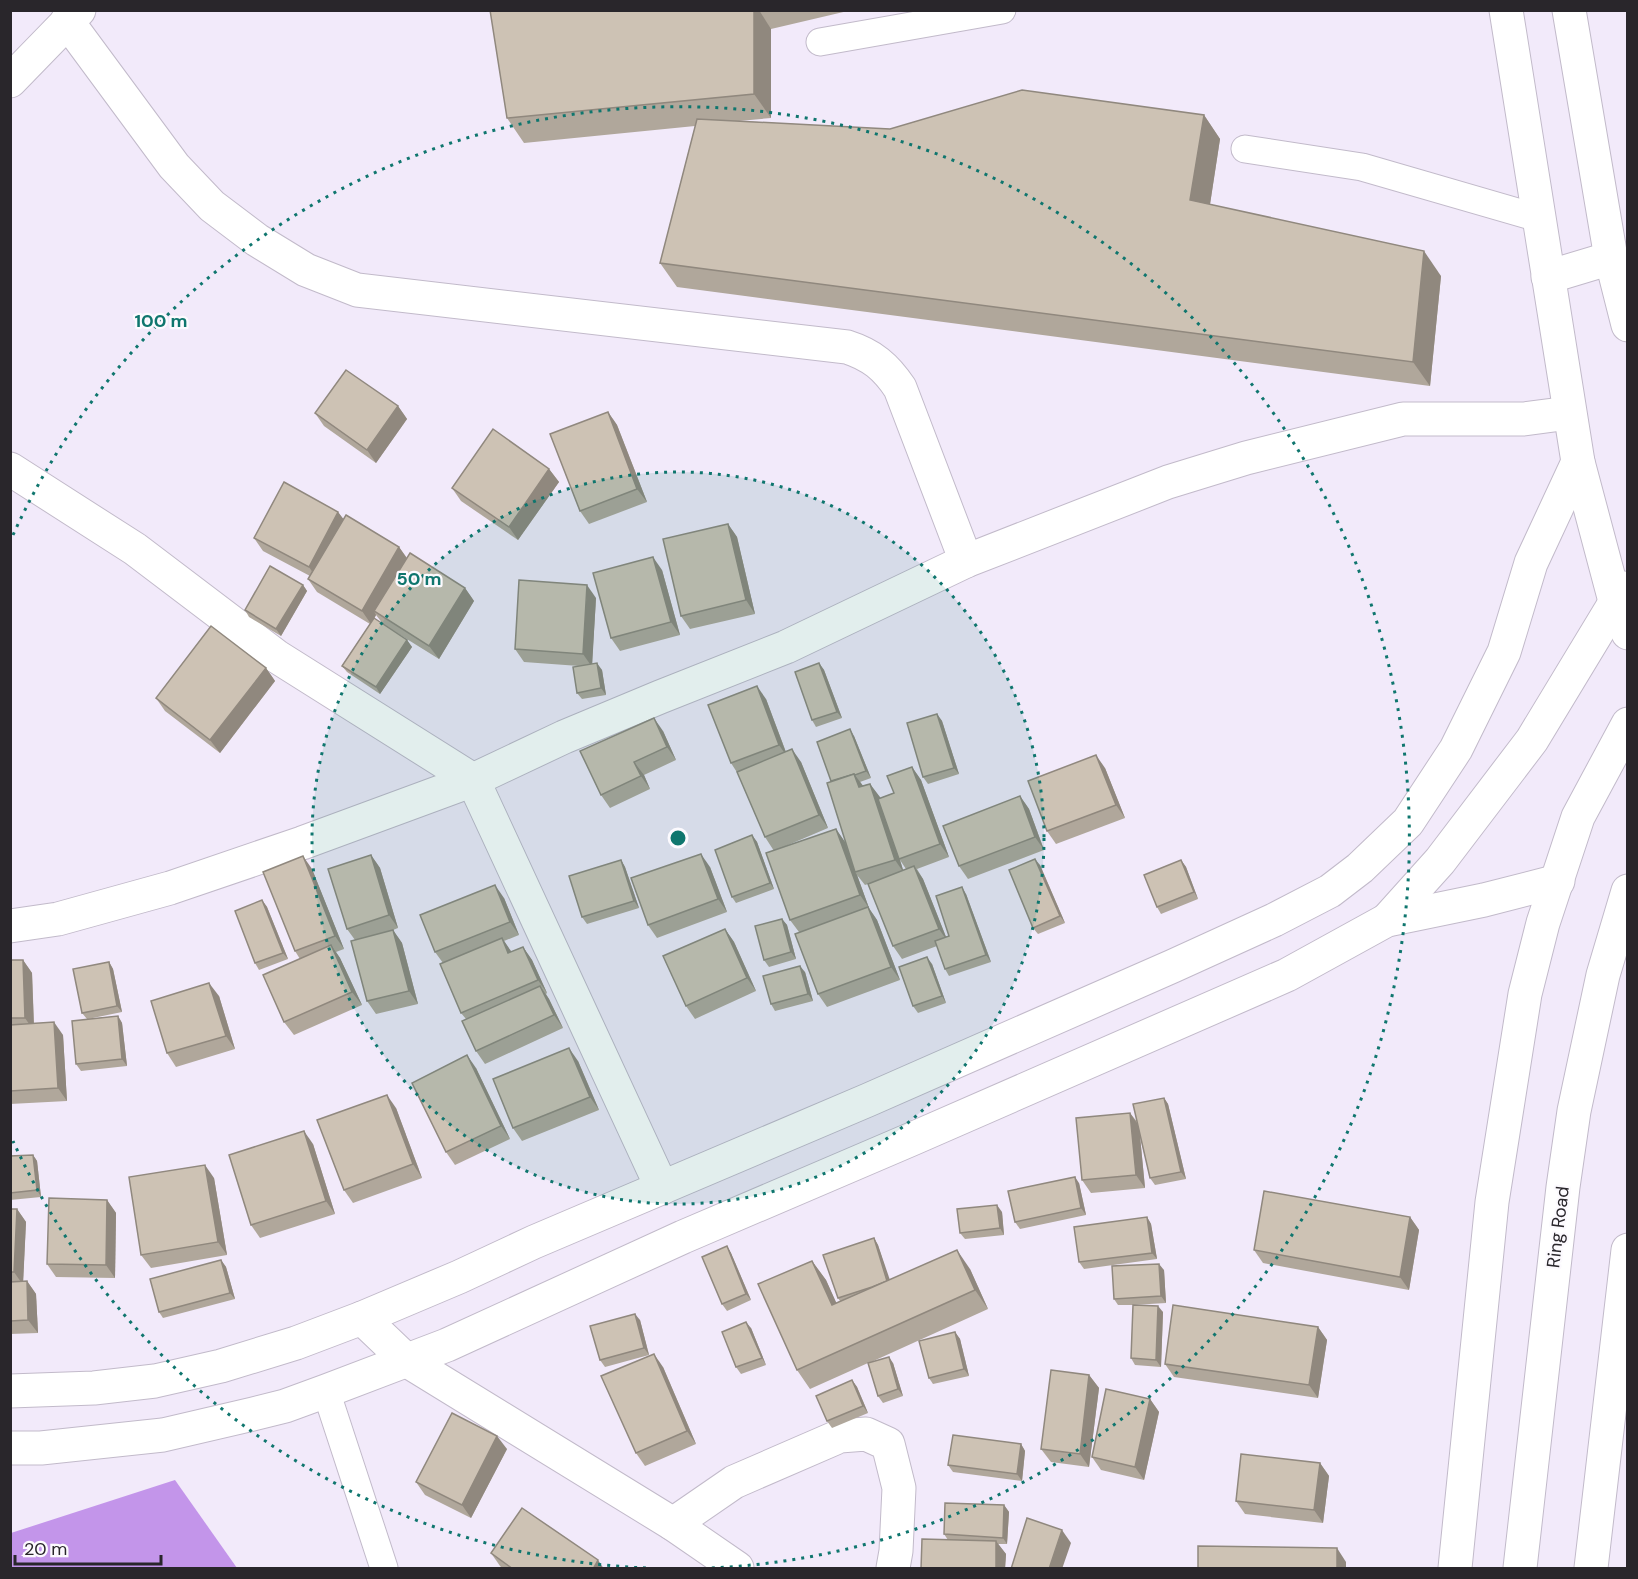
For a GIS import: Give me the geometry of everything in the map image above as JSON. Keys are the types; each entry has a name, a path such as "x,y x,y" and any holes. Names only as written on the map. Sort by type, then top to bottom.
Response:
{"main road":[{"path":"1506,10 1578,462 1621,592 1628,633"},
{"path":"1569,10 1611,258 1628,325"},
{"path":"10,81 73,16 174,166 212,206 257,240 306,270 357,290 847,347 865,353 889,371 900,388 966,561"},
{"path":"1548,277 1611,258"},
{"path":"10,926 58,919 170,888 302,843 473,780 564,737 786,647 966,561 1168,482 1326,437 1402,419 1524,418 1569,412"},
{"path":"10,1391 94,1388 155,1381 221,1366 296,1343 362,1318 868,1100 1264,924 1330,891 1360,868 1407,822 1456,749 1504,652 1531,563 1578,462"},
{"path":"10,470 135,549 276,656 473,780 662,1188"},
{"path":"1387,920 1440,861 1532,740 1621,592"},
{"path":"1455,1569 1492,1202 1525,994 1543,923 1578,818 1628,724"},
{"path":"10,1448 51,1447 163,1435 274,1408 326,1391 517,1314 683,1236 1287,975 1387,920 1484,900 1558,881"},
{"name":"Ring Road","path":"1520,1569 1562,1198 1574,1112 1603,975 1628,891"},
{"path":"1592,1569 1628,1250"},
{"path":"362,1318 406,1360 673,1524 737,1569"},
{"path":"673,1524 734,1482 840,1436 866,1434 888,1444 899,1488 893,1569"}],"lane":[{"path":"820,42 1002,10"},
{"path":"1245,149 1362,167 1538,218"},
{"path":"326,1391 384,1569"}],"shaded area":[{"path":"175,1480 237,1568 11,1568 11,1533"}],"building":[{"path":"490,10 754,10 754,94 507,118"},
{"path":"1022,90 1204,115 1190,200 1424,251 1413,362 660,263 697,119 890,129"},
{"path":"346,370 398,406 367,450 315,413"},
{"path":"608,412 637,489 580,511 550,434"},
{"path":"493,429 549,469 509,527 452,488"},
{"path":"284,482 338,512 309,567 254,538"},
{"path":"346,515 399,547 362,611 308,579"},
{"path":"728,524 746,600 681,616 663,539"},
{"path":"410,553 465,588 429,646 374,611"},
{"path":"653,557 671,622 611,638 593,573"},
{"path":"270,566 303,585 276,629 245,610"},
{"path":"519,580 587,585 583,654 515,649"},
{"path":"374,618 407,640 376,687 342,666"},
{"path":"211,626 266,668 210,740 156,698"},
{"path":"597,663 601,688 577,693 573,667"},
{"path":"819,663 837,712 812,720 795,672"},
{"path":"757,686 779,745 731,763 708,705"},
{"path":"937,714 954,768 923,777 907,723"},
{"path":"654,718 667,747 634,762 641,776 601,795 580,751"},
{"path":"850,729 866,771 831,781 817,742"},
{"path":"792,749 819,815 765,837 737,772"},
{"path":"1096,755 1116,805 1047,831 1028,781"},
{"path":"912,767 940,844 899,859 878,799 894,793 887,776"},
{"path":"854,774 859,787 870,784 895,860 855,872 827,783"},
{"path":"1020,796 1035,837 959,866 943,826"},
{"path":"836,829 860,895 790,920 766,853"},
{"path":"752,835 770,883 732,897 715,850"},
{"path":"701,854 718,899 648,925 631,878"},
{"path":"371,855 389,915 347,929 328,869"},
{"path":"303,856 335,936 295,951 263,872"},
{"path":"1035,859 1060,916 1033,928 1009,870"},
{"path":"621,860 634,901 582,917 569,876"},
{"path":"1181,860 1194,892 1157,907 1144,875"},
{"path":"914,866 939,929 893,946 868,884"},
{"path":"495,885 510,922 435,952 420,915"},
{"path":"962,887 986,955 945,969 935,941 949,936 936,896"},
{"path":"262,900 283,953 255,963 235,911"},
{"path":"868,907 891,967 818,994 795,934"},
{"path":"782,919 791,952 764,960 755,926"},
{"path":"725,929 747,978 686,1006 663,956"},
{"path":"393,930 409,991 367,1001 351,941"},
{"path":"502,938 508,953 523,947 538,980 461,1013 440,964"},
{"path":"331,945 352,992 284,1022 263,975"},
{"path":"927,957 942,996 913,1006 899,967"},
{"path":"10,960 23,960 25,1018 10,1018"},
{"path":"109,962 117,1006 82,1013 73,969"},
{"path":"800,966 808,994 771,1004 763,976"},
{"path":"209,983 226,1036 167,1053 151,1001"},
{"path":"540,986 554,1015 476,1051 462,1021"},
{"path":"118,1016 122,1059 76,1064 72,1021"},
{"path":"54,1022 58,1088 10,1091 10,1025"},
{"path":"569,1048 590,1097 513,1128 493,1079"},
{"path":"467,1055 501,1126 446,1152 412,1083"},
{"path":"387,1095 413,1164 344,1190 317,1120"},
{"path":"1164,1098 1181,1172 1150,1178 1133,1104"},
{"path":"1130,1113 1136,1175 1082,1180 1076,1118"},
{"path":"304,1131 326,1201 251,1225 229,1155"},
{"path":"33,1155 37,1190 10,1193 10,1156"},
{"path":"205,1165 218,1242 141,1255 129,1177"},
{"path":"1075,1177 1081,1208 1015,1222 1008,1191"},
{"path":"1264,1191 1410,1217 1400,1277 1254,1250"},
{"path":"49,1198 107,1200 106,1265 47,1264"},
{"path":"997,1205 1000,1228 960,1233 957,1209"},
{"path":"10,1209 17,1209 14,1272 10,1272"},
{"path":"1147,1217 1152,1253 1079,1262 1074,1227"},
{"path":"874,1238 887,1281 838,1298 823,1255"},
{"path":"727,1246 746,1294 722,1304 702,1257"},
{"path":"957,1250 975,1290 797,1370 758,1284 812,1261 832,1305"},
{"path":"221,1260 230,1293 159,1312 150,1279"},
{"path":"1159,1264 1161,1296 1114,1299 1112,1266"},
{"path":"27,1281 28,1320 10,1321 10,1282"},
{"path":"1133,1305 1158,1306 1156,1360 1131,1358"},
{"path":"1173,1305 1318,1327 1309,1385 1165,1364"},
{"path":"635,1314 644,1348 600,1360 590,1326"},
{"path":"746,1322 762,1358 736,1367 722,1332"},
{"path":"955,1332 964,1369 929,1378 919,1341"},
{"path":"654,1354 687,1431 636,1453 601,1376"},
{"path":"889,1357 898,1389 878,1396 868,1363"},
{"path":"1051,1370 1089,1375 1080,1454 1041,1449"},
{"path":"852,1380 863,1406 827,1421 816,1396"},
{"path":"1106,1389 1150,1399 1135,1467 1092,1457"},
{"path":"452,1413 497,1436 462,1505 416,1482"},
{"path":"953,1435 1021,1444 1017,1474 948,1465"},
{"path":"1241,1454 1320,1463 1314,1510 1236,1501"},
{"path":"945,1503 1004,1505 1003,1538 944,1534"},
{"path":"522,1508 598,1560 593,1569 513,1569 491,1553"},
{"path":"1027,1518 1062,1530 1049,1569 1011,1569"},
{"path":"922,1539 996,1541 996,1569 921,1569"},
{"path":"1198,1546 1337,1548 1337,1569 1198,1569"}]}
